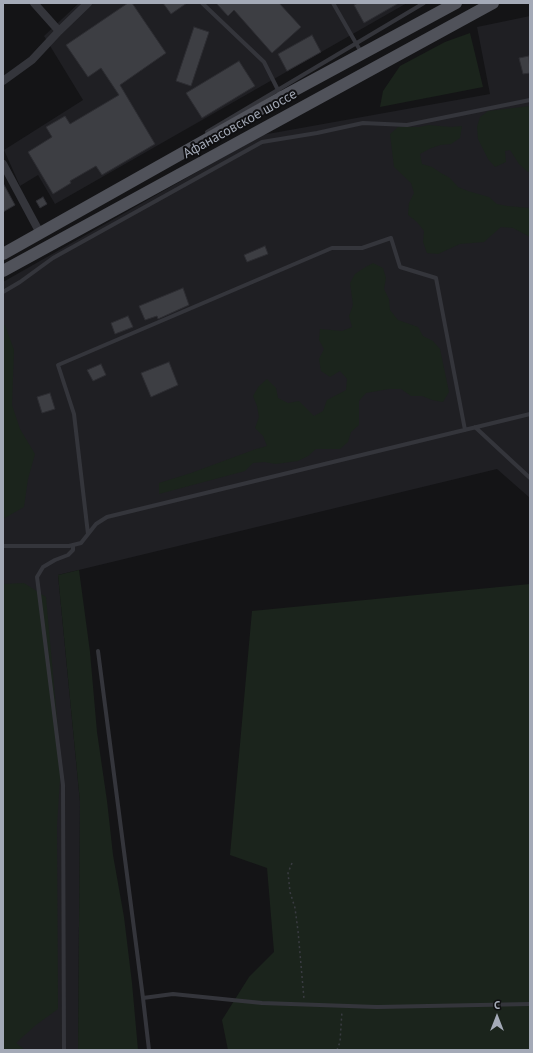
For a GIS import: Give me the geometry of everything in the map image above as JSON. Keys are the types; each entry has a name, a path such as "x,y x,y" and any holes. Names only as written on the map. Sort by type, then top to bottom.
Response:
{"main road":[{"name":"Афанасовское шоссе","path":"3,254 40,234 280,93 359,49 456,3"},
{"name":"Афанасовское шоссе","path":"3,271 493,3"}],"street":[{"path":"34,3 59,31"},
{"path":"3,80 32,60 88,3"},
{"path":"3,164 40,234"}],"lane":[{"path":"202,3 264,62 280,93 207,132"},
{"path":"333,3 359,49 424,3"},
{"path":"3,292 20,282 52,258 262,142 317,133 363,123 407,125 530,100"},
{"path":"88,534 74,414 58,365 332,248 362,248 391,238 400,267 436,278 465,430"},
{"path":"3,546 69,546 81,543 96,524 107,517 530,414"},
{"path":"475,427 530,478"},
{"path":"64,1050 64,785 37,577 43,567 68,555 73,550 73,545"},
{"path":"98,651 149,1050"},
{"path":"142,998 173,994 262,1003 342,1006 530,1004"}],"path":[{"path":"292,863 288,873 290,892 295,908 298,931 304,1004"},
{"path":"337,1050 340,1042 342,1006"}],"shaded area":[{"path":"79,3 407,3 55,204 38,175 20,186 4,150 83,100 44,36"},
{"path":"530,16 530,498 497,469 58,575 80,802 78,1050 3,1050 3,282 262,135 490,94 477,27"},
{"path":"470,33 483,87 380,107 383,91 400,66 445,42"},
{"path":"530,106 530,171 528,172 519,164 510,150 505,151 506,162 495,167 488,159 478,139 477,127 480,117 488,111"},
{"path":"429,125 451,127 462,126 460,138 451,144 440,145 420,154 422,164 432,167 450,178 458,187 489,197 497,204 530,208 530,237 513,228 501,227 484,242 460,244 438,254 427,253 423,242 424,231 417,222 408,215 409,203 414,193 411,183 394,167 390,134 398,127 419,127"},
{"path":"373,263 383,268 386,278 384,289 389,299 390,310 398,320 418,327 423,336 433,341 440,349 449,392 443,402 422,396 411,396 401,389 389,389 366,393 359,401 359,425 351,432 348,442 340,449 316,449 308,456 298,461 276,464 264,462 253,463 245,471 159,494 159,483 267,446 263,436 255,428 259,417 253,396 259,386 267,379 276,388 278,398 288,403 299,401 314,416 323,411 327,400 346,390 347,379 340,371 330,377 321,371 319,359 324,349 319,340 320,329 342,331 352,327 349,316 353,305 350,283 355,274"},
{"path":"3,325 5,325 14,350 12,405 20,429 35,454 28,479 24,507 3,519"},
{"path":"79,570 90,652 97,732 113,855 124,917 138,1050 78,1050 80,802 58,575"},
{"path":"24,583 46,597 61,763 57,825 58,1009 36,1025 16,1043 25,1050 3,1050 3,584"},
{"path":"530,584 530,1050 228,1050 222,1020 249,977 274,952 267,868 230,855 252,611"}],"building":[{"path":"128,3 132,3 166,53 120,85 155,144 102,175 96,166 70,181 71,183 53,194 28,152 52,137 46,127 65,116 70,124 119,95 101,68 88,77 66,45"},
{"path":"163,3 187,3 171,14"},
{"path":"216,3 279,3 301,27 272,53 234,10 228,16"},
{"path":"358,3 399,3 364,23 354,5"},
{"path":"194,27 209,32 191,86 176,81"},
{"path":"312,35 321,52 287,71 278,54"},
{"path":"529,56 530,73 523,74 519,58"},
{"path":"239,61 255,86 202,118 186,93"},
{"path":"3,183 15,205 3,212"},
{"path":"43,197 47,204 40,208 36,201"},
{"path":"265,246 268,254 247,262 244,255"},
{"path":"183,288 189,305 158,319 157,316 145,320 139,306"},
{"path":"128,316 133,327 115,334 111,323"},
{"path":"169,362 178,385 151,397 141,373"},
{"path":"101,364 106,375 93,381 87,370"},
{"path":"50,393 55,409 42,413 37,397"}]}
